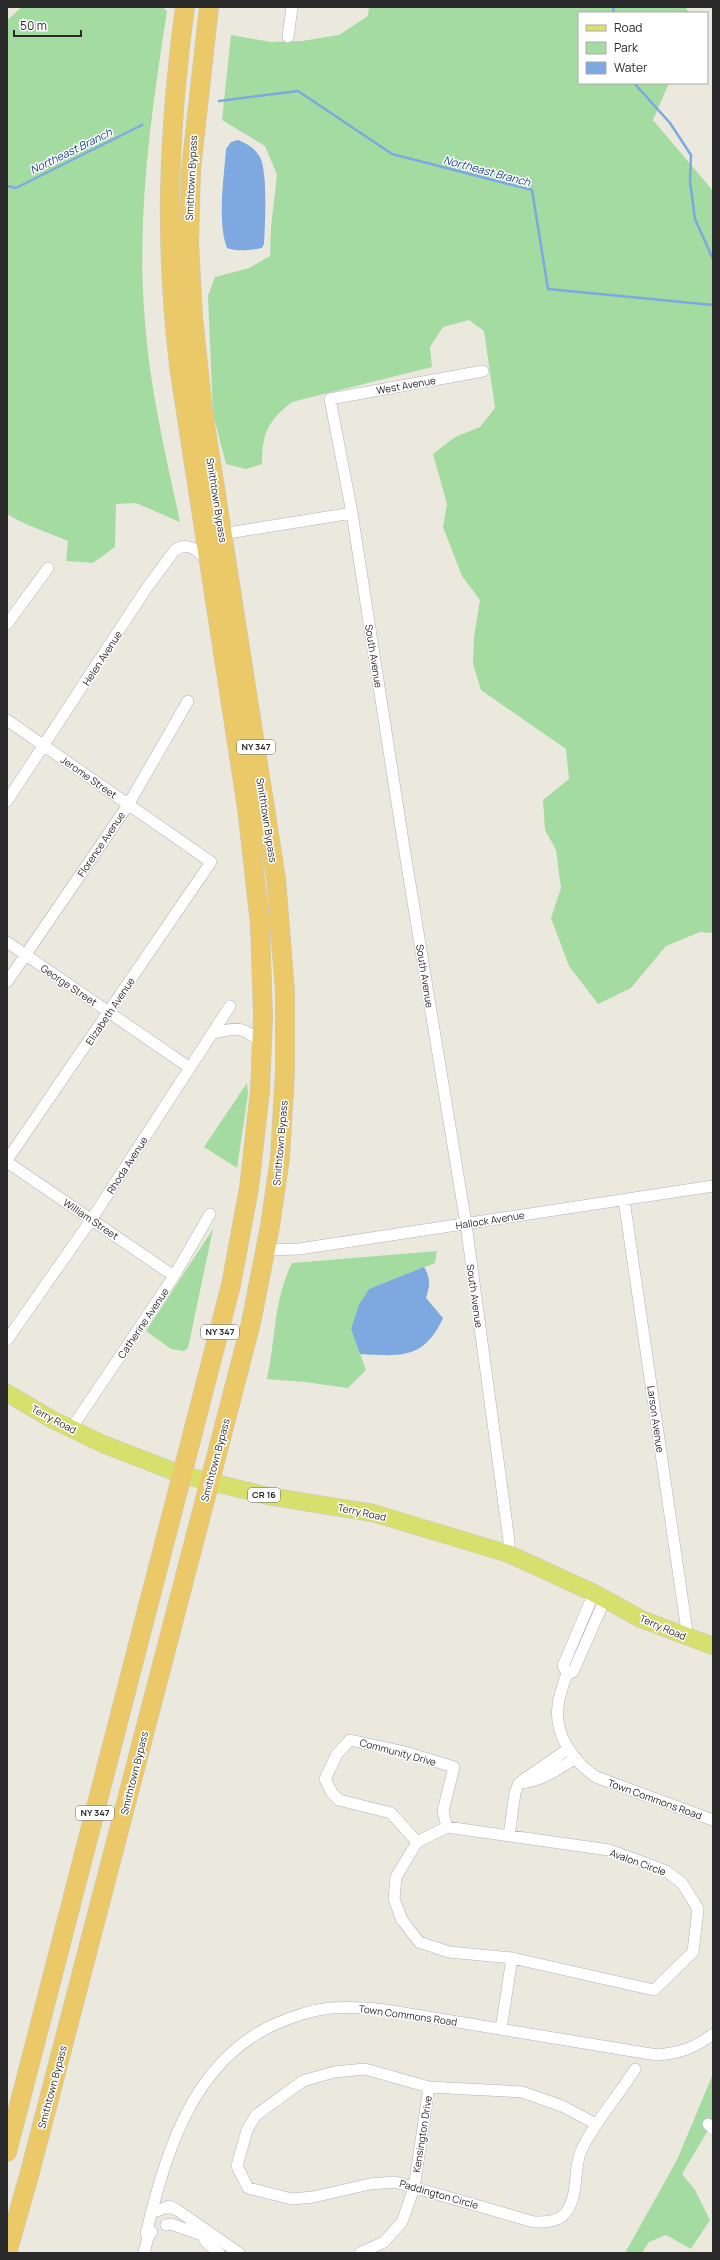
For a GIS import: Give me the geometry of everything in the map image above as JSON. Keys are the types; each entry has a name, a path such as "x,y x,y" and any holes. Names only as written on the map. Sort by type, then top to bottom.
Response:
{"highway":[{"name":"Smithtown Bypass","path":"7,2152 232,1285 252,1163 260,1091 262,1044 262,955 255,864 180,373 169,254 171,129 185,7"},
{"name":"Smithtown Bypass","path":"7,2253 30,2172 251,1323 266,1250 280,1158 284,1114 286,1044 284,960 276,879 199,380 190,267 190,169 197,95 209,7"}],"main road":[{"name":"Terry Road","path":"7,1393 71,1429 117,1450 183,1475 268,1496 373,1513 509,1554 599,1596 641,1618 688,1638 713,1646"}],"street":[{"path":"288,37 292,7"},
{"name":"West Avenue","path":"330,399 483,371"},
{"name":"South Avenue","path":"330,399 352,513 402,833 466,1224 509,1541 509,1554"},
{"path":"222,534 352,513"},
{"name":"Helen Avenue","path":"7,801 146,589 175,550 186,546 194,548 209,562"},
{"path":"7,624 48,568"},
{"name":"Florence Avenue","path":"7,982 128,805 188,701"},
{"name":"Jerome Street","path":"7,720 211,862"},
{"name":"Elizabeth Avenue","path":"7,1161 211,862"},
{"name":"George Street","path":"7,942 190,1068"},
{"name":"Rhoda Avenue","path":"7,1340 91,1220 214,1033 230,1006"},
{"path":"214,1033 230,1028 243,1029 262,1044"},
{"name":"William Street","path":"7,1161 174,1276"},
{"name":"Hallock Avenue","path":"266,1250 300,1249 713,1186"},
{"name":"Larson Avenue","path":"624,1200 688,1638"},
{"name":"Catherine Avenue","path":"71,1429 174,1276 210,1214"},
{"name":"Town Commons Road","path":"599,1596 563,1666 567,1673 558,1711 560,1728 568,1749 591,1774 614,1785 713,1820"},
{"name":"Community Drive","path":"417,1842 391,1813 339,1800 332,1793 325,1779 337,1754 350,1740 405,1752 454,1767 443,1810 447,1827"},
{"path":"509,1836 515,1793 519,1783 568,1749"},
{"path":"519,1783 531,1783 543,1778 576,1758"},
{"path":"417,1842 447,1827"},
{"name":"Avalon Circle","path":"417,1842 396,1877 394,1899 402,1920 419,1942 449,1952 512,1958 654,1990 693,1952 698,1908 682,1883 666,1871 609,1850 447,1827"},
{"path":"501,2030 512,1958"},
{"name":"Town Commons Road","path":"144,2253 148,2237 152,2233 157,2187 161,2181 183,2119 210,2074 238,2047 276,2024 316,2011 357,2007 657,2055 682,2052 694,2048 713,2034"},
{"name":"Paddington Circle","path":"596,2124 562,2106 522,2092 429,2087 365,2069 334,2072 303,2081 256,2115 247,2130 237,2166 248,2188 292,2199 313,2197 370,2184 395,2182 534,2222 551,2222 567,2212 574,2196 581,2153 596,2124 634,2069"},
{"name":"Kensington Drive","path":"360,2253 384,2242 402,2222 414,2188 429,2087"},
{"path":"206,2242 202,2234 169,2206 154,2210 162,2224 206,2242 219,2253"},
{"path":"166,2225 191,2225 232,2251"}],"green space":[{"path":"22,7 162,7 167,11 151,127 142,244 147,347 159,423 180,522 136,503 116,504 115,547 93,563 66,561 68,541 7,514 7,20"},
{"path":"369,7 685,7 689,12 578,12 578,84 669,84 653,120 713,191 713,933 700,932 666,946 631,988 598,1004 569,966 551,918 561,888 556,850 545,830 543,800 569,779 566,749 481,690 473,664 474,637 480,600 462,576 443,527 447,504 433,454 455,437 480,427 495,408 484,331 469,320 443,327 430,347 432,367 292,402 277,415 268,428 263,444 262,464 246,469 226,464 213,414 208,296 215,277 249,268 270,256 271,227 277,175 265,146 222,120 231,35 271,42 302,41 339,35 368,16"},
{"path":"247,1083 248,1094 237,1168 204,1147"},
{"path":"213,1229 188,1348 184,1351 171,1349 146,1331"},
{"path":"437,1251 435,1263 369,1289 351,1329 366,1370 348,1388 305,1382 267,1379 281,1292 292,1263"},
{"path":"713,2074 713,2122 682,2174 695,2190 710,2220 691,2249 666,2235 649,2242 642,2253 625,2253 677,2160"}],"water":[{"path":"238,140 256,151 263,165 265,187 265,225 264,244 262,248 235,250 227,248 224,237 222,225 222,199 226,149 231,142"},
{"path":"424,1267 428,1275 429,1282 426,1298 443,1318 436,1332 428,1342 419,1348 399,1355 360,1354 351,1329 359,1305 369,1289"}],"waterway":[{"path":"613,7 614,12"},
{"path":"635,84 670,123 691,155 690,181 695,219 713,259"},
{"name":"Northeast Branch","path":"219,101 298,91 392,154 532,190 548,289 713,305"},
{"name":"Northeast Branch","path":"7,186 16,188 142,125"}]}
